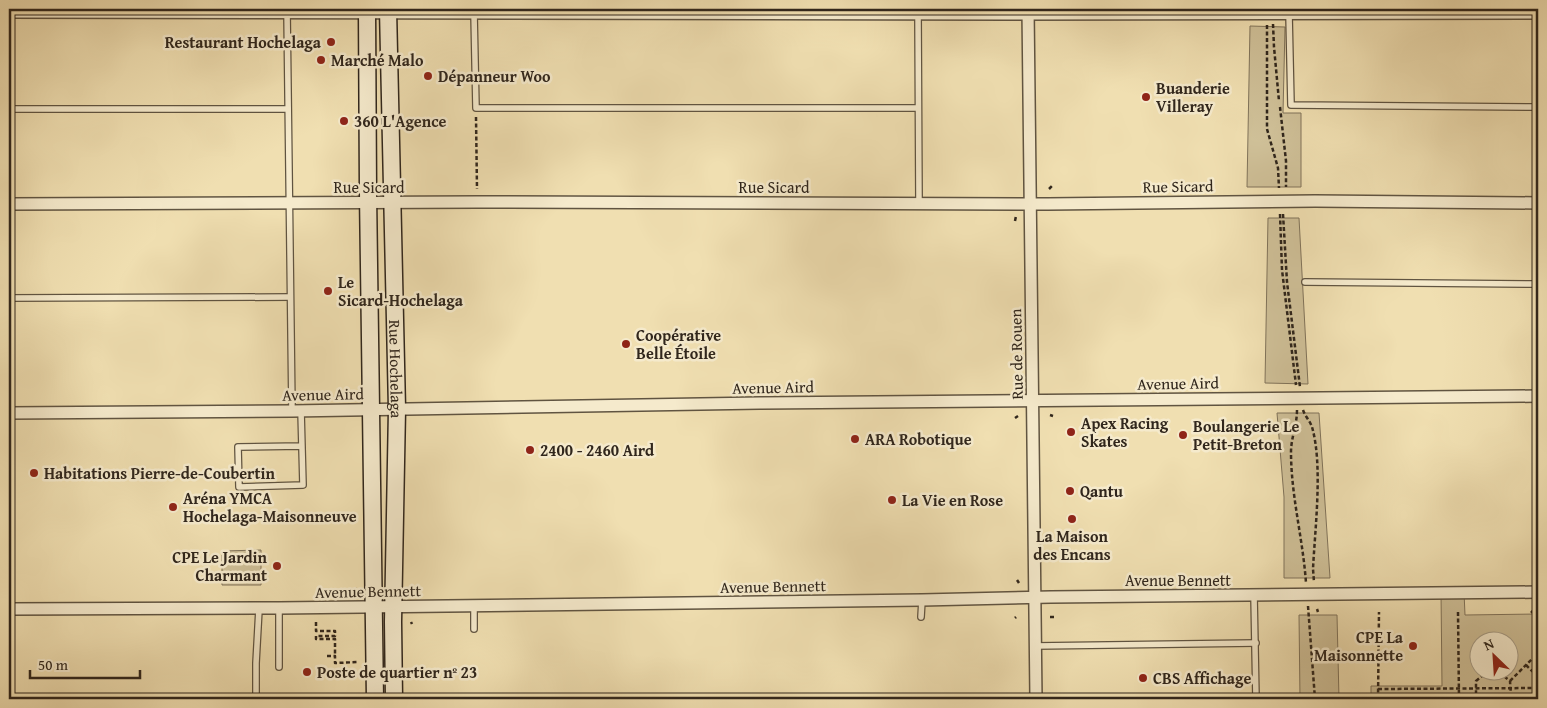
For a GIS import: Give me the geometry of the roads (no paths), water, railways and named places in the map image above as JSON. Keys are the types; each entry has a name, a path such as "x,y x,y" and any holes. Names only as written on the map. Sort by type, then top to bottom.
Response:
{"main road":[{"name":"Rue Hochelaga","path":"367,11 375,699"},
{"name":"Rue Hochelaga","path":"388,11 397,409 394,699"}],"street":[{"path":"9,12 474,11 918,13 1118,11 1289,14 1538,13"},
{"name":"Rue de Rouen","path":"1028,11 1036,699"},
{"name":"Rue Sicard","path":"9,204 392,204 477,202 1031,204 1307,201 1538,204"},
{"name":"Avenue Aird","path":"9,413 296,411 740,403 1538,396"},
{"name":"Avenue Bennett","path":"9,609 259,609 1035,597 1538,592"}],"lane":[{"path":"287,11 290,297 296,411 302,446 303,484 239,487 238,447 302,446"},
{"path":"474,11 476,108 918,108"},
{"path":"918,13 919,204"},
{"path":"1289,14 1291,105 1538,107"},
{"path":"9,109 288,109"},
{"path":"1305,282 1538,284"},
{"path":"9,298 290,297"},
{"path":"1254,595 1256,699"},
{"path":"921,617 922,600"},
{"path":"474,605 474,629"},
{"path":"279,608 279,667"},
{"path":"256,699 259,609"},
{"path":"1036,646 1256,643"}],"place":[{"name":"Restaurant Hochelaga","path":"331,42"},
{"name":"Marché Malo","path":"321,60"},
{"name":"Dépanneur Woo","path":"428,76"},
{"name":"Buanderie Villeray","path":"1146,97"},
{"name":"360 L'Agence","path":"344,121"},
{"name":"Le Sicard-Hochelaga","path":"328,291"},
{"name":"Coopérative Belle Étoile","path":"626,344"},
{"name":"Apex Racing Skates","path":"1071,432"},
{"name":"Boulangerie Le Petit-Breton","path":"1183,435"},
{"name":"ARA Robotique","path":"855,439"},
{"name":"2400 - 2460 Aird","path":"530,450"},
{"name":"Habitations Pierre-de-Coubertin","path":"34,473"},
{"name":"Qantu","path":"1070,491"},
{"name":"La Vie en Rose","path":"892,500"},
{"name":"Aréna YMCA Hochelaga-Maisonneuve","path":"173,507"},
{"name":"La Maison des Encans","path":"1072,519"},
{"name":"CPE Le Jardin Charmant","path":"277,566"},
{"name":"CPE La Maisonnette","path":"1413,646"},
{"name":"Poste de quartier nº 23","path":"307,672"},
{"name":"CBS Affichage","path":"1143,678"}]}
